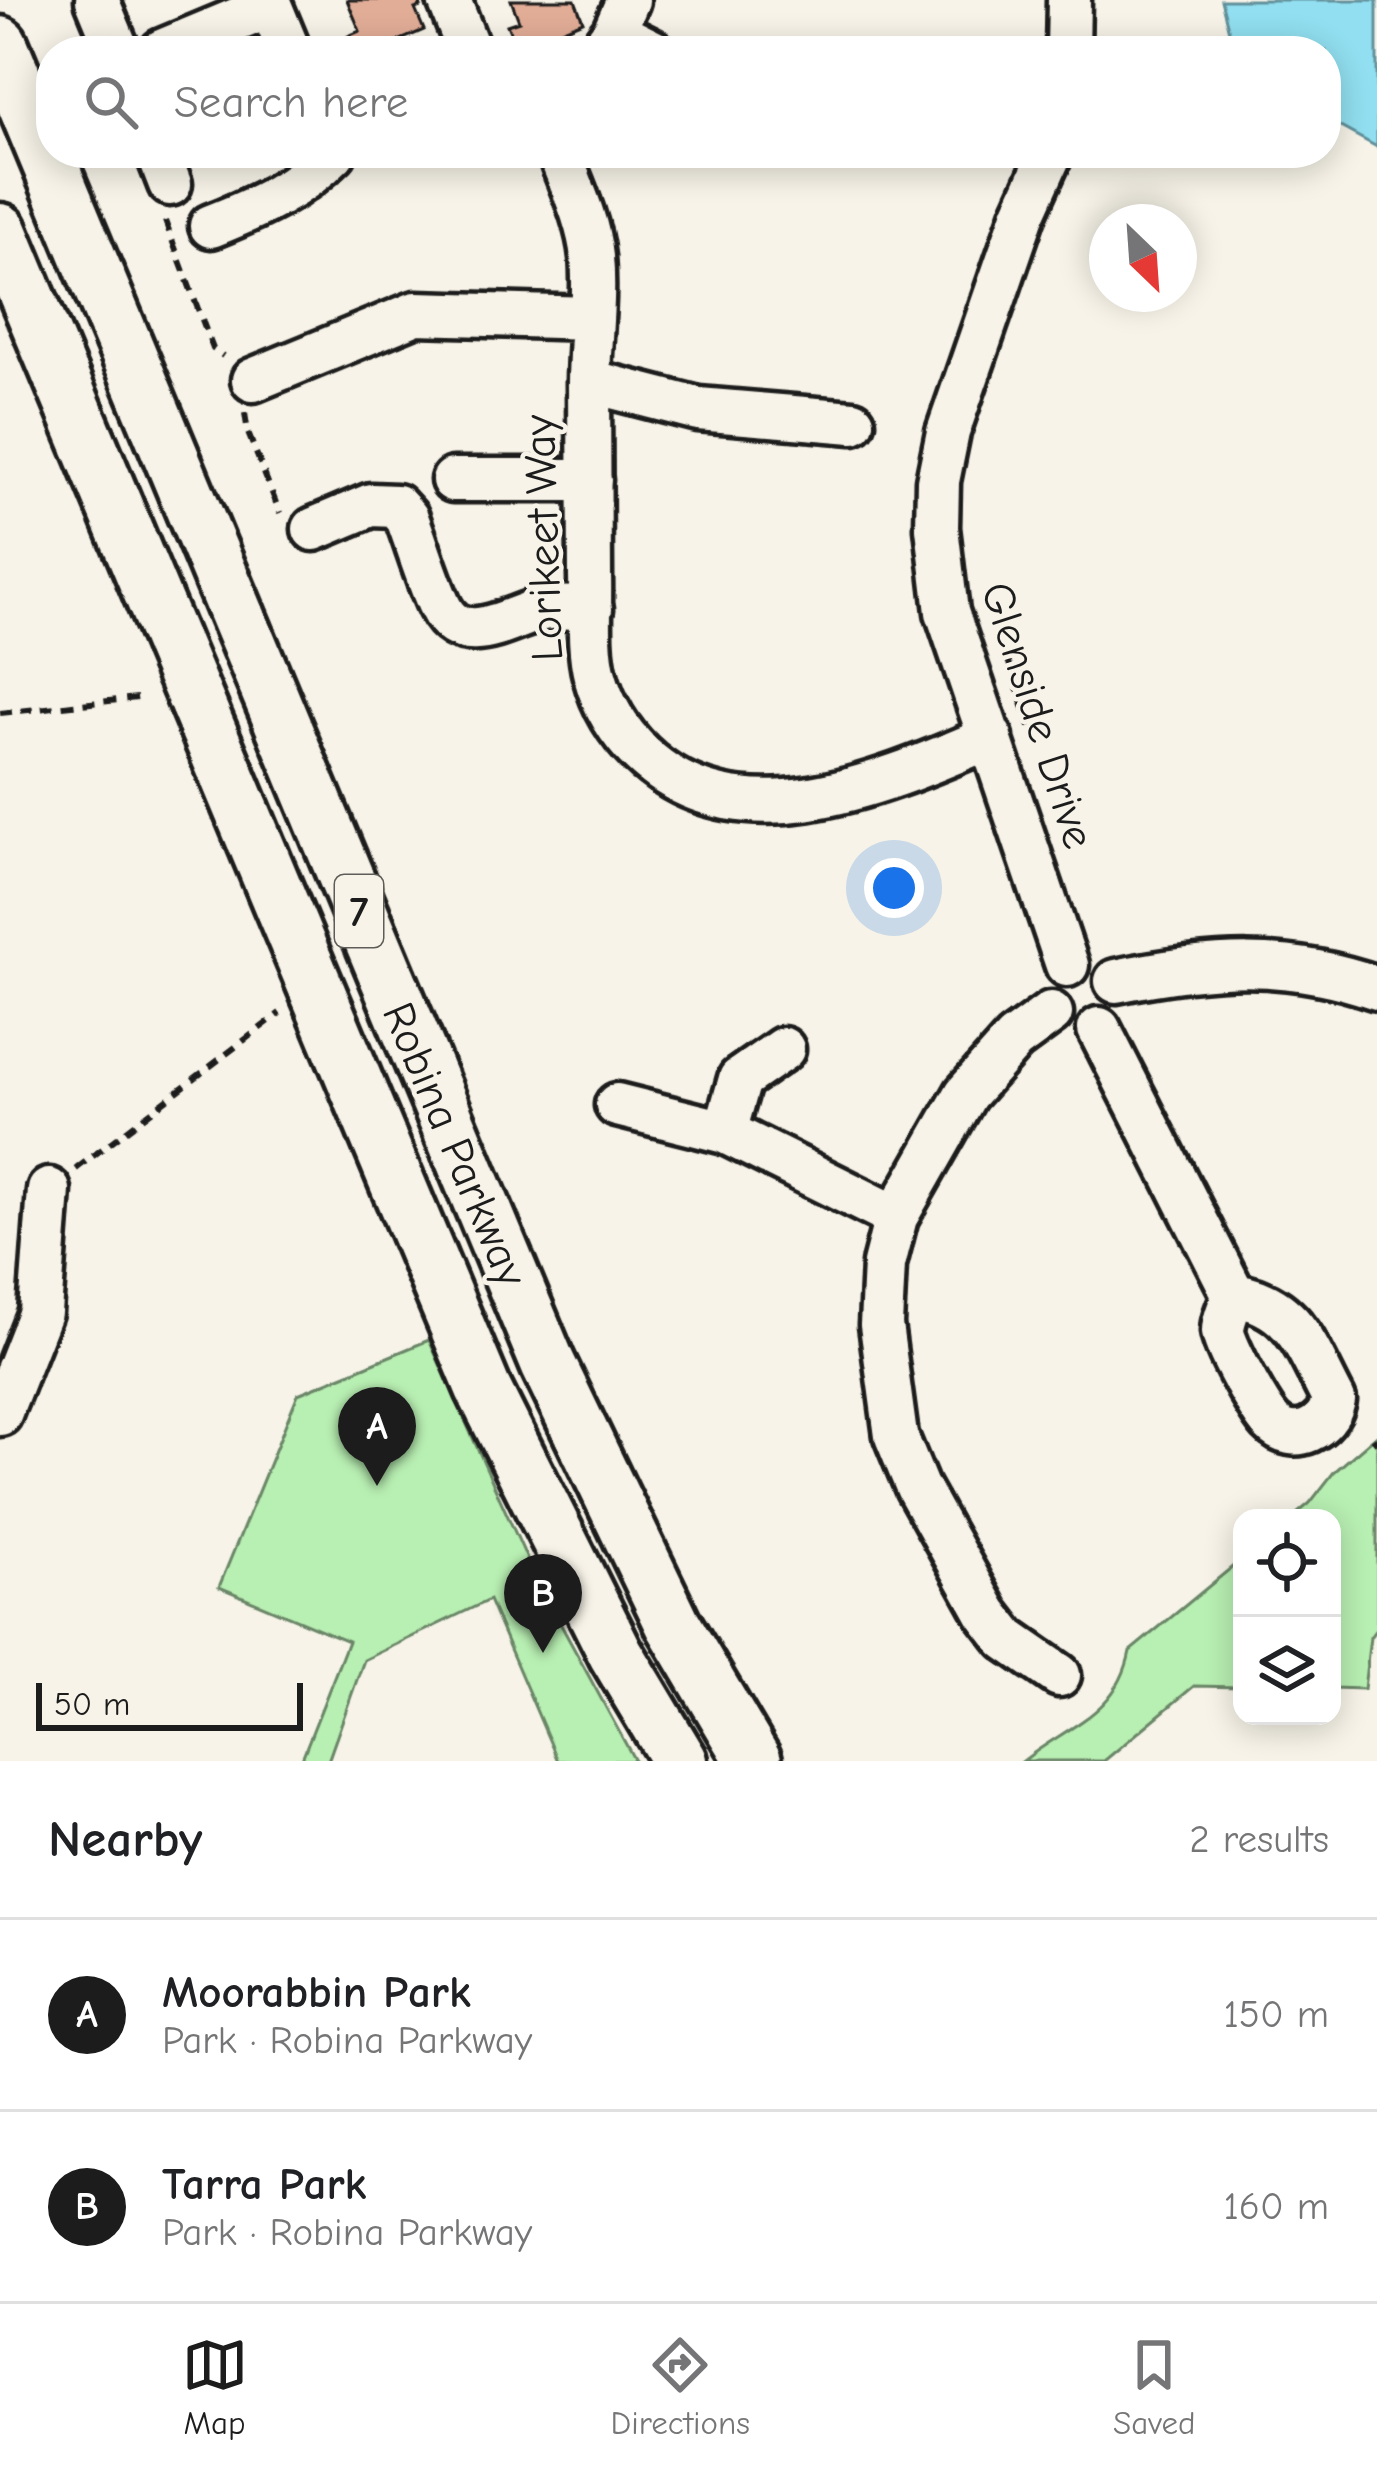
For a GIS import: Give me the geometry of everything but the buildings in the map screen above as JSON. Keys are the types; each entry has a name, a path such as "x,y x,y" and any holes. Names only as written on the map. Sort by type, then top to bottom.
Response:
{"main road":[{"name":"Robina Parkway","path":"0,44 36,131"},
{"name":"Robina Parkway","path":"51,168 548,1364 673,1624 754,1761"},
{"name":"Robina Parkway","path":"0,231 483,1388 616,1654 680,1761"}],"street":[{"path":"97,0 112,36"},
{"path":"449,0 463,36"},
{"path":"1068,36 1069,0"},
{"path":"195,36 269,3 283,36"},
{"path":"211,226 264,205 320,168"},
{"name":"Lorikeet Way","path":"564,168 589,236 592,262 590,609 594,674 609,713 626,739 683,786 721,799 769,802 867,786 1011,733"},
{"name":"Glenside Drive","path":"1044,168 1023,214 948,432 938,481 939,566 947,612 1011,733 1067,964"},
{"path":"253,380 416,313 591,318"},
{"path":"589,381 698,409 853,422"},
{"path":"453,480 590,480"},
{"path":"314,529 371,505 396,506 407,518 442,612 455,625 494,628 538,610 590,609"},
{"path":"1116,981 1233,962 1339,974 1377,988"},
{"path":"1095,963 1116,981 1118,1009 1099,1029 1072,1031 1051,1013 1049,986 1067,964 1095,963"},
{"path":"1051,1013 1014,1040 966,1094 896,1217 884,1264 880,1325 896,1436 917,1487 987,1613 1007,1639 1058,1675"},
{"path":"1099,1029 1231,1302"},
{"path":"725,1132 740,1078 783,1049"},
{"path":"617,1105 725,1132 896,1217"},
{"path":"0,1414 40,1312 49,1190"}],"path":[{"path":"1000,643 1019,686 1011,733"},
{"path":"0,713 190,692"},
{"path":"49,1190 314,986"}],"green space":[{"path":"429,1340 535,1577 635,1761 558,1761 489,1600 364,1660 328,1761 301,1761 348,1641 219,1587 298,1394"},
{"path":"1377,1435 1377,1628 1370,1637 1364,1689 1341,1688 1341,1509 1303,1509 1334,1472"},
{"path":"1233,1566 1233,1687 1194,1686 1104,1761 1023,1761 1103,1704 1115,1690 1130,1651"}],"water":[{"path":"1221,0 1377,0 1377,147 1341,127 1341,36 1230,36"}],"place":[{"name":"Moorabbin Park","path":"377,1486"},
{"name":"Tarra Park","path":"543,1653"}]}
